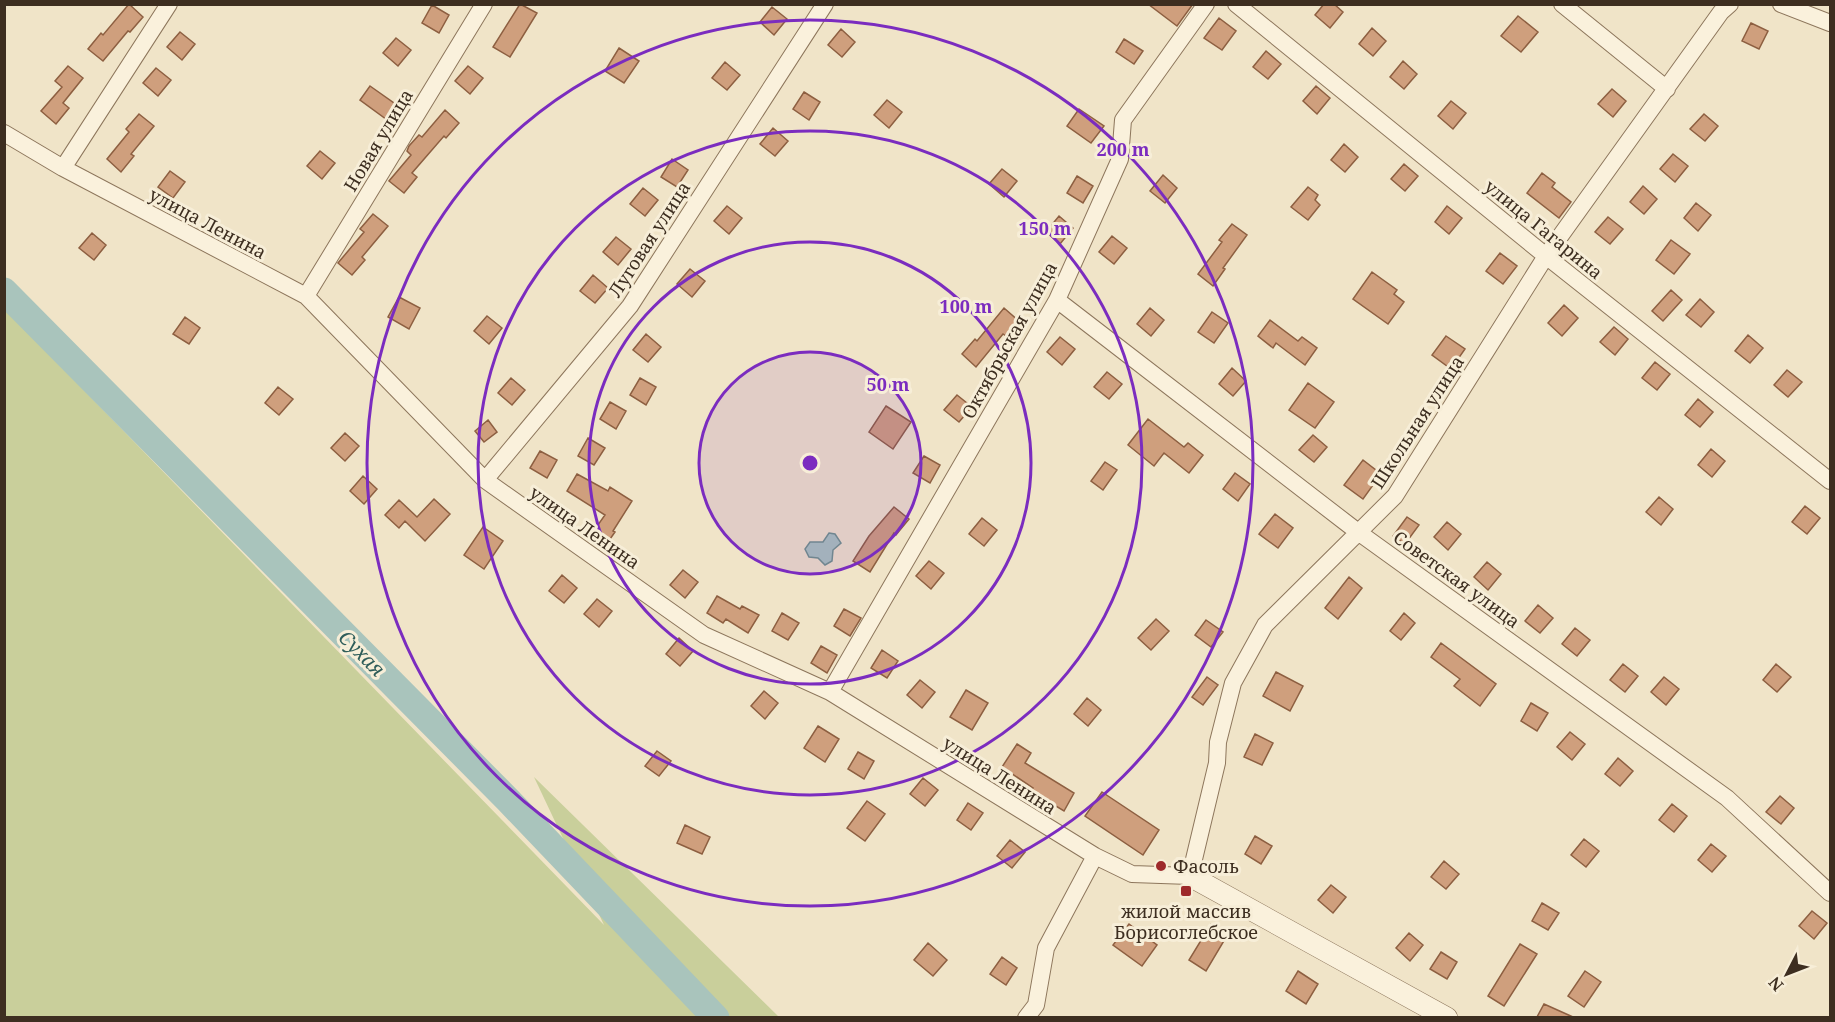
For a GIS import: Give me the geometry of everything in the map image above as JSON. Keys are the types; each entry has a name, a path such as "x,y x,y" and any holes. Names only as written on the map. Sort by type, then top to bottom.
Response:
{"street":[{"path":"63,168 169,4"},
{"name":"Новая улица","path":"306,296 484,4"},
{"name":"Луговая улица","path":"485,480 630,306 825,4"},
{"name":"Октябрьская улица","path":"830,692 1057,300 1120,159 1123,120 1206,4"},
{"name":"улица Гагарина","path":"1236,4 1546,256 1830,481"},
{"path":"1562,4 1667,89"},
{"path":"1781,4 1830,23"},
{"name":"Школьная улица","path":"1190,876 1217,763 1218,742 1233,683 1265,626 1395,496 1546,256 1667,89 1721,7"},
{"name":"улица Ленина","path":"4,133 63,168 306,296 485,480 704,635 830,692 1095,856 1132,874 1190,876"},
{"name":"Советская улица","path":"1057,300 1358,532 1727,798 1830,893"},
{"path":"1026,1017 1036,1005 1046,948 1095,856"},
{"path":"1190,876 1447,1017"}],"green space":[{"path":"5,309 604,925 534,777 779,1017 5,1017"}],"water":[{"path":"829,533 835,534 841,543 833,550 832,561 825,565 818,558 809,557 805,549 810,542 823,542"}],"building":[{"path":"129,4 143,17 103,61 88,49"},
{"path":"520,4 537,13 510,57 493,47"},
{"path":"1148,4 1193,4 1177,26"},
{"path":"1324,4 1334,4 1343,12 1330,28 1315,15"},
{"path":"432,5 449,15 439,33 422,23"},
{"path":"772,7 787,19 774,35 760,22"},
{"path":"1518,16 1538,32 1521,52 1501,36"},
{"path":"1219,18 1236,31 1222,50 1204,38"},
{"path":"1751,23 1768,31 1759,49 1742,41"},
{"path":"1372,28 1386,41 1373,56 1359,44"},
{"path":"841,29 855,42 842,57 828,45"},
{"path":"180,32 195,44 182,60 167,47"},
{"path":"396,38 411,50 398,66 383,53"},
{"path":"1124,39 1143,51 1134,64 1116,52"},
{"path":"619,48 639,61 624,83 605,71"},
{"path":"1266,51 1281,64 1268,79 1253,67"},
{"path":"1403,61 1417,74 1404,89 1390,77"},
{"path":"725,62 740,75 727,90 712,78"},
{"path":"68,66 83,78 63,103 69,108 56,124 41,111 62,87 55,81"},
{"path":"468,66 483,78 470,94 455,81"},
{"path":"156,68 171,80 158,96 143,83"},
{"path":"370,86 401,108 390,122 360,100"},
{"path":"1316,86 1330,98 1317,114 1303,101"},
{"path":"1612,89 1626,101 1613,117 1598,104"},
{"path":"804,92 820,102 809,120 793,109"},
{"path":"887,100 902,112 889,128 874,115"},
{"path":"1451,101 1466,113 1453,129 1438,116"},
{"path":"1079,109 1104,126 1091,143 1067,126"},
{"path":"445,110 459,123 446,138 444,136 412,173 417,177 404,193 389,181 411,155 407,151 409,146 419,135 422,137"},
{"path":"139,114 154,126 131,154 134,156 121,172 107,159 129,132 126,129"},
{"path":"1704,114 1718,126 1705,141 1690,129"},
{"path":"773,128 788,141 775,156 760,144"},
{"path":"1344,144 1358,157 1345,172 1331,160"},
{"path":"320,151 335,163 322,179 307,166"},
{"path":"1673,154 1688,166 1675,182 1660,169"},
{"path":"672,159 688,170 677,187 661,177"},
{"path":"1404,164 1418,176 1405,191 1391,179"},
{"path":"1002,169 1017,181 1004,197 989,184"},
{"path":"170,171 185,182 173,198 158,187"},
{"path":"1542,173 1555,183 1552,187 1571,202 1559,218 1527,193"},
{"path":"1163,175 1177,188 1165,203 1150,191"},
{"path":"1077,176 1093,186 1083,203 1067,193"},
{"path":"1643,186 1657,199 1644,214 1630,202"},
{"path":"1308,187 1318,195 1315,200 1320,205 1308,220 1291,207"},
{"path":"643,188 658,200 645,216 630,204"},
{"path":"1696,203 1711,215 1698,231 1684,218"},
{"path":"727,206 742,218 729,234 714,221"},
{"path":"1447,206 1462,218 1449,234 1435,222"},
{"path":"373,214 388,226 362,257 365,260 352,275 338,263 364,232 360,229"},
{"path":"1059,216 1073,228 1060,244 1046,232"},
{"path":"1608,217 1623,229 1610,244 1595,232"},
{"path":"1232,224 1247,235 1213,286 1198,274 1222,242 1219,240"},
{"path":"92,233 106,245 94,260 79,248"},
{"path":"1112,236 1127,248 1114,264 1099,252"},
{"path":"616,237 631,249 618,265 603,252"},
{"path":"1671,240 1690,254 1674,274 1656,260"},
{"path":"1500,253 1517,266 1503,284 1486,271"},
{"path":"690,269 705,281 692,297 677,284"},
{"path":"1372,272 1397,290 1394,294 1404,302 1388,324 1353,299"},
{"path":"593,275 608,288 595,303 580,291"},
{"path":"1671,290 1682,300 1663,321 1652,311"},
{"path":"399,297 420,308 409,329 388,317"},
{"path":"1700,299 1714,312 1701,327 1686,315"},
{"path":"1564,305 1578,318 1562,336 1548,323"},
{"path":"1004,308 1019,321 1006,336 1003,334 976,367 962,354 975,339 977,341"},
{"path":"1150,308 1164,320 1151,336 1137,324"},
{"path":"1212,312 1228,323 1214,343 1198,332"},
{"path":"487,316 502,328 489,344 474,331"},
{"path":"185,317 200,328 189,344 173,334"},
{"path":"1270,320 1298,341 1302,337 1317,348 1305,365 1276,343 1273,348 1258,336"},
{"path":"1614,327 1628,339 1615,355 1600,342"},
{"path":"646,334 661,347 648,362 633,350"},
{"path":"1748,335 1763,348 1750,363 1735,351"},
{"path":"1446,336 1465,349 1451,369 1432,355"},
{"path":"1060,337 1075,349 1062,365 1047,352"},
{"path":"1655,362 1670,374 1657,390 1642,378"},
{"path":"1232,368 1246,381 1233,396 1219,384"},
{"path":"1787,370 1802,382 1788,397 1774,385"},
{"path":"1107,372 1122,384 1109,399 1094,387"},
{"path":"511,378 525,390 512,405 498,393"},
{"path":"640,378 656,387 646,405 630,395"},
{"path":"1308,383 1334,402 1315,428 1289,410"},
{"path":"278,387 293,399 279,415 265,403"},
{"path":"957,395 972,407 959,422 944,410"},
{"path":"1698,399 1713,412 1700,427 1685,415"},
{"path":"610,402 626,411 616,429 600,419"},
{"path":"886,406 911,422 893,449 869,432"},
{"path":"1148,419 1184,447 1188,443 1203,455 1189,473 1164,453 1154,466 1128,445"},
{"path":"488,420 497,432 484,442 475,431"},
{"path":"345,433 359,446 345,461 331,448"},
{"path":"1313,435 1327,447 1314,462 1299,450"},
{"path":"588,438 605,448 594,465 578,456"},
{"path":"1711,449 1725,461 1712,477 1698,465"},
{"path":"540,451 557,460 547,478 530,468"},
{"path":"924,456 940,465 930,483 913,473"},
{"path":"1363,460 1381,474 1363,499 1344,485"},
{"path":"1105,462 1117,470 1103,490 1091,481"},
{"path":"1235,473 1250,484 1238,501 1223,489"},
{"path":"577,474 608,491 610,487 632,501 603,549 588,539 605,515 567,491"},
{"path":"363,476 377,489 364,504 350,491"},
{"path":"1659,497 1673,509 1661,525 1646,512"},
{"path":"434,499 450,514 425,541 405,521 399,528 385,515 399,500 417,517"},
{"path":"1805,506 1820,518 1807,534 1792,522"},
{"path":"894,507 909,519 896,535 894,533 870,572 853,561 869,536"},
{"path":"1275,514 1293,528 1278,548 1259,534"},
{"path":"1407,517 1419,525 1405,544 1393,536"},
{"path":"982,518 997,530 984,546 969,534"},
{"path":"1447,522 1461,534 1448,550 1434,537"},
{"path":"483,527 503,541 484,569 464,555"},
{"path":"929,561 944,573 931,589 916,576"},
{"path":"1487,562 1501,574 1488,590 1474,577"},
{"path":"683,570 698,582 685,598 670,585"},
{"path":"562,575 577,588 564,603 549,591"},
{"path":"1349,577 1362,588 1338,619 1325,608"},
{"path":"717,596 740,609 742,606 759,615 748,633 726,619 723,623 707,613"},
{"path":"597,599 612,611 599,627 584,614"},
{"path":"1538,605 1553,618 1540,633 1525,621"},
{"path":"844,609 861,618 850,636 834,626"},
{"path":"782,613 799,623 788,640 772,631"},
{"path":"1404,613 1415,623 1401,640 1390,631"},
{"path":"1156,619 1169,631 1151,650 1138,638"},
{"path":"1206,620 1223,632 1211,647 1195,635"},
{"path":"1575,628 1590,640 1577,656 1562,644"},
{"path":"679,638 693,651 680,666 666,654"},
{"path":"1441,643 1496,684 1480,706 1454,686 1460,679 1431,657"},
{"path":"821,646 837,655 827,673 811,663"},
{"path":"882,650 898,661 887,678 871,668"},
{"path":"1623,664 1638,676 1625,692 1610,680"},
{"path":"1776,664 1791,677 1777,692 1763,680"},
{"path":"1276,672 1303,686 1290,711 1263,696"},
{"path":"1207,677 1218,685 1203,705 1192,697"},
{"path":"1664,677 1679,689 1666,705 1651,692"},
{"path":"920,680 935,692 922,708 907,695"},
{"path":"966,690 988,703 972,730 950,717"},
{"path":"764,691 778,703 765,719 751,706"},
{"path":"1087,698 1101,710 1088,726 1074,714"},
{"path":"1531,703 1548,713 1537,731 1521,721"},
{"path":"818,726 839,739 825,762 804,748"},
{"path":"1570,732 1585,744 1572,760 1557,747"},
{"path":"1255,734 1273,743 1262,765 1244,757"},
{"path":"1017,744 1031,753 1025,763 1074,793 1064,811 1031,791 1033,788 1002,767"},
{"path":"657,751 671,761 659,776 645,766"},
{"path":"858,752 874,761 864,779 848,769"},
{"path":"1618,758 1633,771 1620,786 1605,774"},
{"path":"923,778 938,790 925,806 910,794"},
{"path":"1102,792 1159,830 1143,855 1085,816"},
{"path":"1780,796 1794,808 1781,824 1766,812"},
{"path":"867,801 885,814 865,841 847,828"},
{"path":"968,803 983,813 971,830 957,820"},
{"path":"1672,804 1687,816 1674,832 1659,820"},
{"path":"685,825 710,837 702,854 677,843"},
{"path":"1255,836 1272,846 1261,864 1245,854"},
{"path":"1584,839 1599,851 1586,867 1571,855"},
{"path":"1010,840 1025,852 1012,868 997,856"},
{"path":"1711,844 1726,856 1712,872 1698,860"},
{"path":"1444,861 1459,874 1446,889 1431,877"},
{"path":"1331,885 1346,897 1333,913 1318,900"},
{"path":"1542,903 1559,913 1548,930 1532,921"},
{"path":"1812,911 1827,923 1814,939 1799,926"},
{"path":"1129,924 1157,945 1142,966 1113,945"},
{"path":"1211,924 1228,934 1206,971 1189,960"},
{"path":"1409,933 1423,945 1410,961 1396,948"},
{"path":"928,943 947,960 933,976 914,960"},
{"path":"1520,944 1537,954 1504,1006 1488,996"},
{"path":"1441,952 1457,962 1447,979 1430,969"},
{"path":"1002,957 1017,968 1006,985 990,974"},
{"path":"1298,971 1318,984 1306,1004 1286,991"},
{"path":"1585,971 1601,982 1584,1007 1568,996"},
{"path":"1544,1004 1573,1017 1537,1017"}],"waterway":[{"name":"Сухая","path":"4,291 508,800 716,1018"}],"place":[{"name":"Фасоль","path":"1161,866"},
{"name":"жилой массив Борисоглебское","path":"1186,891"}]}
